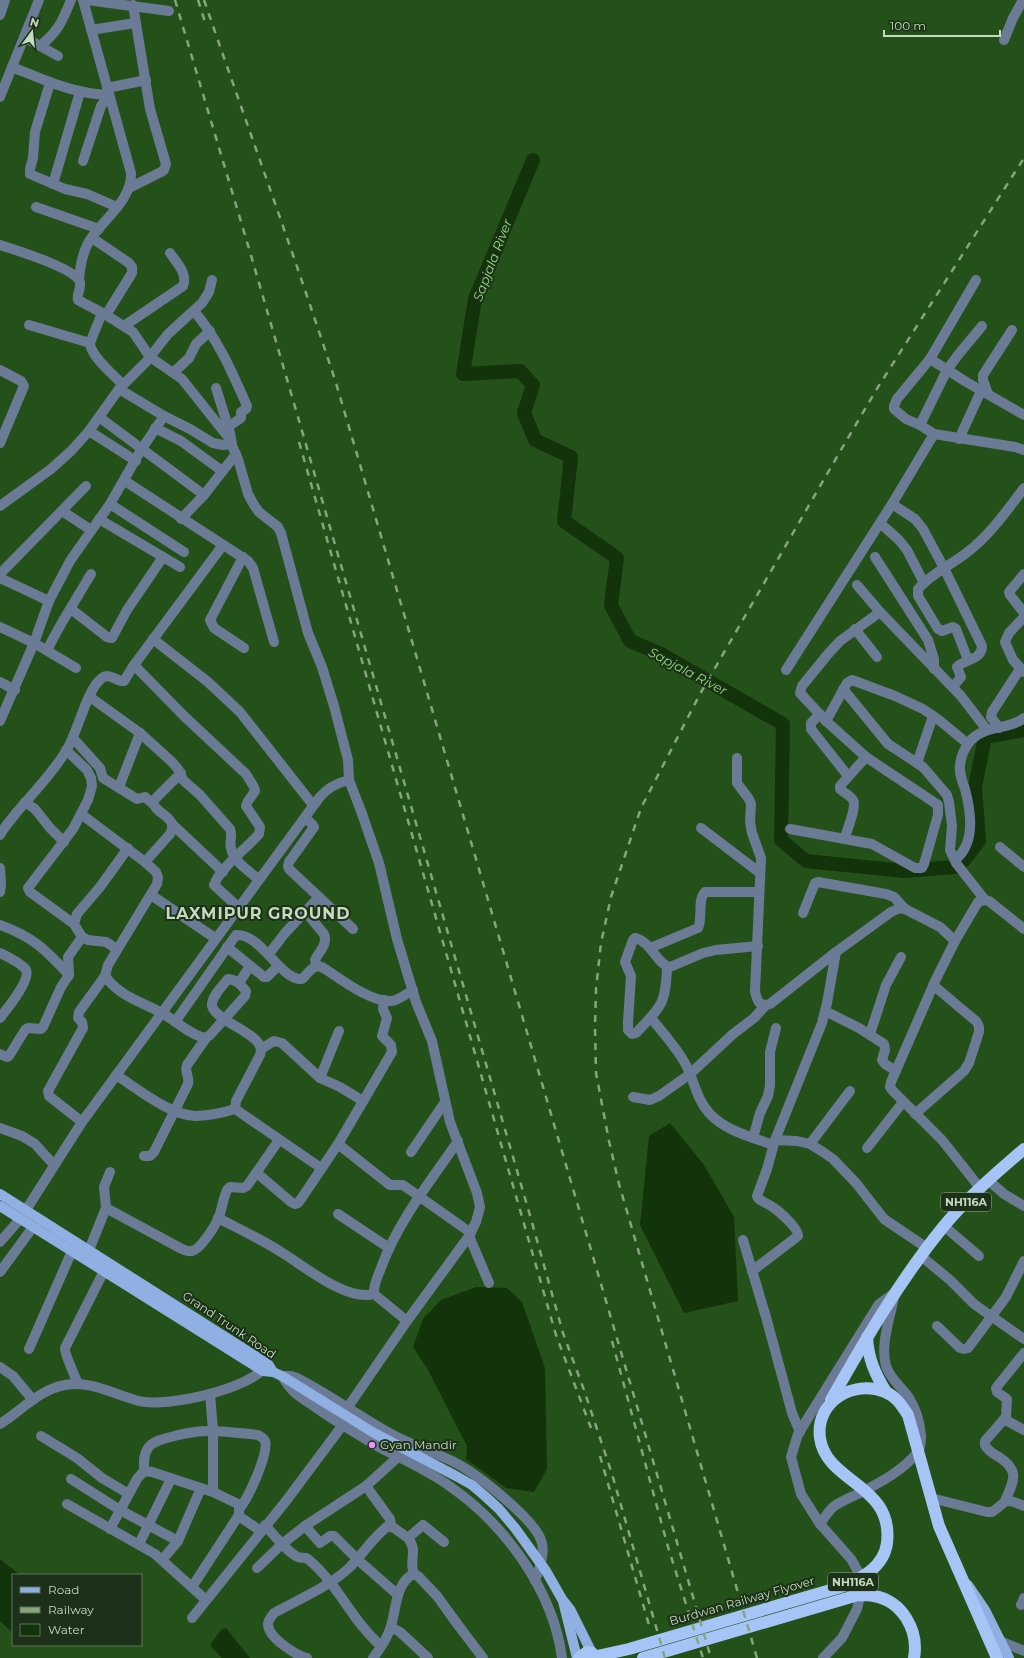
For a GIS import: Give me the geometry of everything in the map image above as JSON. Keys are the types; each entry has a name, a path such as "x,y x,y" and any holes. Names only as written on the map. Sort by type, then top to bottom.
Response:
{"highway":[{"name":"NH116A","path":"826,1408 867,1337 924,1252 944,1226 984,1184 1024,1149"},
{"path":"867,1337 870,1361 886,1392"},
{"path":"826,1408 840,1395 857,1389 874,1388 886,1392 898,1400 908,1415 919,1451 930,1498 945,1542 997,1658"},
{"name":"Burdwan Railway Flyover","path":"578,1658 587,1652 596,1655 629,1649 841,1587 865,1576 875,1567 882,1557 886,1546 888,1532 884,1514 878,1504 868,1494 836,1466 822,1447 819,1427 826,1408"},
{"name":"NH116A","path":"643,1658 858,1595 883,1598 893,1603 902,1612 909,1622 914,1636 914,1658"}],"main road":[{"name":"Grand Trunk Road","path":"0,1194 23,1214 33,1227 272,1371"},
{"name":"Grand Trunk Road","path":"0,1206 23,1214 89,1250 272,1371"},
{"name":"Burdwan Railway Flyover","path":"272,1371 304,1389 374,1433 472,1485 486,1496 515,1528 546,1571 596,1655"},
{"path":"957,1570 979,1599 1009,1658"},
{"name":"Burdwan Railway Flyover","path":"562,1599 578,1658"}],"street":[{"path":"0,15 5,0"},
{"path":"0,97 39,0"},
{"path":"40,46 59,28 71,0"},
{"path":"83,0 131,173 129,188 117,207 92,238 85,251 81,263 80,284 77,296 78,300 133,332 150,357 174,372 190,388 232,444"},
{"path":"87,0 169,11"},
{"path":"1004,40 1013,18 1023,0"},
{"path":"129,188 161,172 166,167 150,109 133,5"},
{"path":"91,30 135,23"},
{"path":"24,37 58,56"},
{"path":"12,67 50,83 80,92 108,92 146,80"},
{"path":"50,83 36,132 30,172 33,176 53,184 87,194 117,207"},
{"path":"53,184 80,92"},
{"path":"83,160 101,106 108,92"},
{"path":"36,207 99,229"},
{"path":"92,238 129,263 132,267 132,273 104,314 90,343 90,348 94,354 121,387 164,416 190,429 213,444 232,444"},
{"path":"0,245 50,263 69,272 79,280"},
{"path":"124,326 183,286 185,280 184,274 170,252"},
{"path":"2,501 51,469 71,451 89,431 121,387 150,357 168,334 202,303 209,292 212,280"},
{"path":"976,280 930,359 897,399 894,406 897,413 934,434 1015,447 1024,450"},
{"path":"194,311 210,331 228,364 247,406 246,409 241,412 241,418 228,427"},
{"path":"29,325 90,343"},
{"path":"920,425 947,370 982,326"},
{"path":"959,439 984,392 983,375 1012,330"},
{"path":"174,372 189,358 196,344 210,331"},
{"path":"930,359 1024,415"},
{"path":"0,370 21,381 24,386 0,443"},
{"path":"216,388 248,494 259,512 278,527 281,533 308,633 322,667 332,699 348,760 349,780 379,863 395,932 413,990 432,1041 450,1122 477,1193 480,1208 476,1222 470,1234 407,1321 348,1407"},
{"path":"1,715 15,690 49,601 70,561 110,504 141,450 164,416"},
{"path":"99,417 141,450 204,495"},
{"path":"155,428 181,441 222,470"},
{"path":"89,431 136,461"},
{"path":"786,670 892,504 934,434"},
{"path":"181,519 204,495 236,454"},
{"path":"124,481 248,561 253,568 274,642"},
{"path":"0,574 86,486"},
{"path":"968,660 955,628 951,627 942,631 938,630 918,596 918,589 944,568 964,555 993,529 1024,488"},
{"path":"110,504 184,552"},
{"path":"892,504 915,519 923,529 982,646 982,650 978,656 957,667 961,677 953,687"},
{"path":"62,512 91,530"},
{"path":"99,519 180,567"},
{"path":"880,522 907,550 924,583"},
{"path":"0,835 25,802 56,766 73,738 90,697 101,678 108,676 122,682 124,681 153,639 224,545"},
{"path":"71,609 107,637 112,638 127,610 163,557"},
{"path":"243,557 210,620 214,628 244,648"},
{"path":"875,557 928,640 934,659 934,669"},
{"path":"47,650 91,574"},
{"path":"1024,574 1009,592 1024,613"},
{"path":"0,578 49,601"},
{"path":"857,585 880,612 953,687 987,730"},
{"path":"790,828 872,844 915,868 922,868 924,864 938,815 938,805 866,757 802,696 800,690 840,641 880,612"},
{"path":"999,728 991,717 992,712 1022,671 1013,660 1005,642 1009,633 1024,617"},
{"path":"0,627 47,650 76,668"},
{"path":"855,629 877,657"},
{"path":"153,639 187,665 240,712 313,805"},
{"path":"134,665 184,716 246,774 254,787 254,792 246,806 260,827 260,831 255,839 235,857 214,884 238,907"},
{"path":"848,776 811,729 811,723 823,717 849,680 857,681 908,702 933,716 968,744"},
{"path":"0,682 15,690"},
{"path":"844,689 888,744 923,767 947,795 952,826 950,850 957,863 985,900 1024,928"},
{"path":"90,697 140,733 172,762 181,773 183,780 200,795 231,831 231,850 235,857 258,879"},
{"path":"917,763 933,716"},
{"path":"957,863 969,841 970,824 968,805 960,776 960,765 963,752 968,744 980,733 1017,723 1024,718"},
{"path":"119,787 140,733"},
{"path":"73,738 100,768 103,778 137,799 147,798 223,872"},
{"path":"66,750 87,770 92,778 92,786 88,800 64,842 28,888 30,892 74,924 82,937 88,940 106,942 118,949"},
{"path":"845,838 854,808 854,802 852,798 840,789 840,786 866,757"},
{"path":"737,758 737,783 749,798 751,804 750,822 752,833 761,858 755,991 757,1000 760,1004 765,1006"},
{"path":"153,804 155,798 181,773"},
{"path":"169,1018 215,938 313,805 326,789 338,783 349,780"},
{"path":"25,802 35,809 50,828 64,842"},
{"path":"81,814 146,862 156,872 158,877 157,884 151,895 108,965 105,976 79,1012 78,1018 82,1022 83,1028 48,1091 49,1096 82,1122"},
{"path":"304,818 314,827 288,866 289,869 352,929"},
{"path":"146,862 170,834 172,824"},
{"path":"701,828 760,874"},
{"path":"1000,847 1024,867"},
{"path":"74,924 77,914 100,887 128,848"},
{"path":"0,868 0,892"},
{"path":"803,914 814,886 818,882 886,894 894,897 905,909 940,927 955,941"},
{"path":"650,948 698,928 702,897 705,892 759,892"},
{"path":"151,895 215,938"},
{"path":"269,954 285,933 319,897"},
{"path":"985,900 978,902 955,941 933,985 890,1087 984,1184 1024,1206"},
{"path":"633,1097 650,1100 659,1096 690,1074 733,1034 754,1018 765,1006 777,1000 836,952 891,912 900,908 905,909"},
{"path":"305,911 326,938 323,947 315,960 317,966"},
{"path":"0,925 18,932 32,940 49,954 69,975"},
{"path":"0,1242 23,1214 82,1122 116,1075 169,1018 236,935 241,934 269,954 278,966 297,980 302,980 312,968 317,966 322,967 370,996 384,1000 392,1001 413,990"},
{"path":"0,1054 7,1057 9,1056 25,1030 28,1028 41,1029 43,1027 60,987 69,975 68,957 82,937"},
{"path":"635,938 641,940 667,967 664,1000 651,1018 636,1034 630,1033 628,1022 630,976 626,965 626,958 631,943 635,938"},
{"path":"667,967 703,953 716,950 758,946"},
{"path":"227,947 267,978 278,966"},
{"path":"752,1272 796,1238 798,1233 775,1208 758,1198 758,1192 767,1169 774,1142 815,1044 825,1011 836,952"},
{"path":"0,953 22,966 26,971 27,976 23,985 0,1018"},
{"path":"870,1034 886,985 901,957"},
{"path":"238,983 250,966"},
{"path":"105,976 126,995 206,1038"},
{"path":"144,1156 150,1156 154,1152 188,1084 189,1080 186,1069 187,1065 206,1038 224,1019 245,996 246,991 238,983 228,979 213,1000 212,1006 215,1012 224,1019 256,1040 261,1049 260,1055 236,1101 235,1109"},
{"path":"915,1114 964,1071 969,1063 980,1027 933,985"},
{"path":"257,1173 281,1195 295,1204 302,1199 338,1144 392,1052 391,1045 382,1036 387,1018 383,1009 384,1000"},
{"path":"825,1011 870,1034 884,1044 885,1050 882,1060 885,1064 896,1071"},
{"path":"651,1018 679,1054 690,1074 700,1101 711,1115 728,1126 753,1138 774,1142 797,1140 810,1144 823,1152 845,1170 884,1218 924,1252 974,1304 1024,1339"},
{"path":"753,1138 769,1090 770,1052 776,1028"},
{"path":"320,1078 340,1031"},
{"path":"261,1049 274,1041 282,1043 320,1078 340,1087 363,1101"},
{"path":"116,1075 174,1110 194,1116 217,1114 235,1109"},
{"path":"810,1144 850,1091"},
{"path":"412,1152 445,1102"},
{"path":"867,1148 903,1102"},
{"path":"235,1109 321,1168"},
{"path":"0,1128 22,1136 35,1144 54,1165"},
{"path":"106,1208 188,1252 194,1251 218,1218 227,1190 230,1187 243,1188 247,1186 279,1140"},
{"path":"374,1294 377,1278 389,1248 404,1218 458,1141"},
{"path":"338,1144 390,1185 403,1185 470,1234 489,1283"},
{"path":"89,1250 106,1208 104,1187 110,1172"},
{"path":"338,1214 389,1248"},
{"path":"218,1218 280,1251 338,1287 353,1294 368,1296 374,1294"},
{"path":"944,1226 979,1256"},
{"path":"0,1272 33,1227"},
{"path":"743,1240 792,1413 800,1432"},
{"path":"29,1349 72,1251"},
{"path":"937,1326 960,1348 968,1348 992,1318 1012,1286 1024,1261"},
{"path":"78,1384 65,1355 65,1348 104,1271"},
{"path":"822,1658 845,1632 857,1609 861,1592 859,1573 851,1559 820,1524 801,1494 791,1457 800,1432 879,1304 896,1293"},
{"path":"820,1524 832,1509 840,1502 885,1480 908,1463 919,1451 921,1432 915,1410 909,1398 892,1378 886,1368 884,1356 885,1342 896,1293"},
{"path":"374,1294 407,1321"},
{"path":"930,1498 986,1512 992,1512 1005,1501 1013,1481 1014,1474 1011,1466 984,1446 988,1436 1007,1414 1008,1399 997,1392 996,1388 1024,1353"},
{"path":"0,1367 12,1376 32,1400"},
{"path":"272,1371 293,1391 342,1426 398,1458 438,1478 462,1495 504,1536 520,1555 548,1607 556,1630 562,1658"},
{"path":"0,1424 32,1400 51,1389 64,1385 78,1384 103,1389 139,1402 152,1403 210,1394 272,1371 297,1378 393,1435 453,1462 469,1471 524,1515 538,1532 542,1542 542,1551 535,1581"},
{"path":"210,1394 214,1492"},
{"path":"1004,1419 1024,1430"},
{"path":"192,1618 308,1473 342,1426"},
{"path":"110,1529 140,1474 144,1471 145,1453 148,1447 154,1442 191,1431 212,1430 258,1435 262,1437 265,1441 266,1447 264,1456 246,1499 192,1587"},
{"path":"41,1436 77,1458 102,1478 129,1494"},
{"path":"257,1568 282,1544 305,1526 366,1486 398,1458"},
{"path":"144,1471 152,1472 214,1492 238,1504 239,1511 263,1528 297,1557 309,1559 330,1582 364,1630 381,1646"},
{"path":"71,1479 120,1510 178,1541"},
{"path":"139,1544 172,1479"},
{"path":"366,1486 387,1515 391,1526 408,1538 413,1544 414,1550 411,1564 414,1574 418,1576 437,1596 484,1658"},
{"path":"162,1560 178,1541 201,1488"},
{"path":"1005,1501 1010,1501 1024,1506"},
{"path":"67,1504 139,1544 162,1560 206,1600"},
{"path":"408,1538 423,1525 444,1542"},
{"path":"305,1526 320,1543 330,1536 334,1536 398,1596"},
{"path":"307,1658 289,1650 269,1629 268,1624 274,1613 330,1582 350,1567 378,1534 388,1526 391,1526"},
{"path":"373,1658 391,1627 398,1596 404,1583 414,1574"},
{"path":"391,1627 400,1632 428,1658"},
{"path":"1000,1640 1024,1651"}],"water":[{"path":"670,1123 704,1165 734,1217 738,1301 684,1313 640,1225 649,1136"},
{"path":"476,1287 507,1288 522,1302 545,1368 547,1469 534,1492 506,1488 466,1459 467,1446 428,1370 413,1347 423,1319 441,1300"},
{"path":"0,1559 19,1574 12,1574 12,1632 0,1621"},
{"path":"226,1628 250,1658 222,1658 210,1645 221,1630"}],"waterway":[{"name":"Sapjala River","path":"533,160 475,299 463,374 520,371 533,385 524,413 535,440 571,457 564,521 617,558 611,605 630,641 661,654 783,724 781,840 806,861 904,871 955,867 964,860 979,841 975,787 985,737 1024,730"}],"railway":[{"path":"175,0 250,252 563,1333 612,1474 665,1658"},
{"path":"198,0 206,25"},
{"path":"204,0 336,383 711,1658"},
{"path":"757,1658 619,1184 609,1141 596,1073 596,989 601,943 611,897 641,808 700,694 878,387 1024,158"},
{"path":"299,442 556,1335 591,1428"},
{"path":"612,1341 668,1547 703,1658"},
{"path":"600,1456 649,1625"}],"place":[{"name":"Gyan Mandir","path":"372,1445"}],"district":[{"name":"LAXMIPUR GROUND","path":"258,913"}]}
